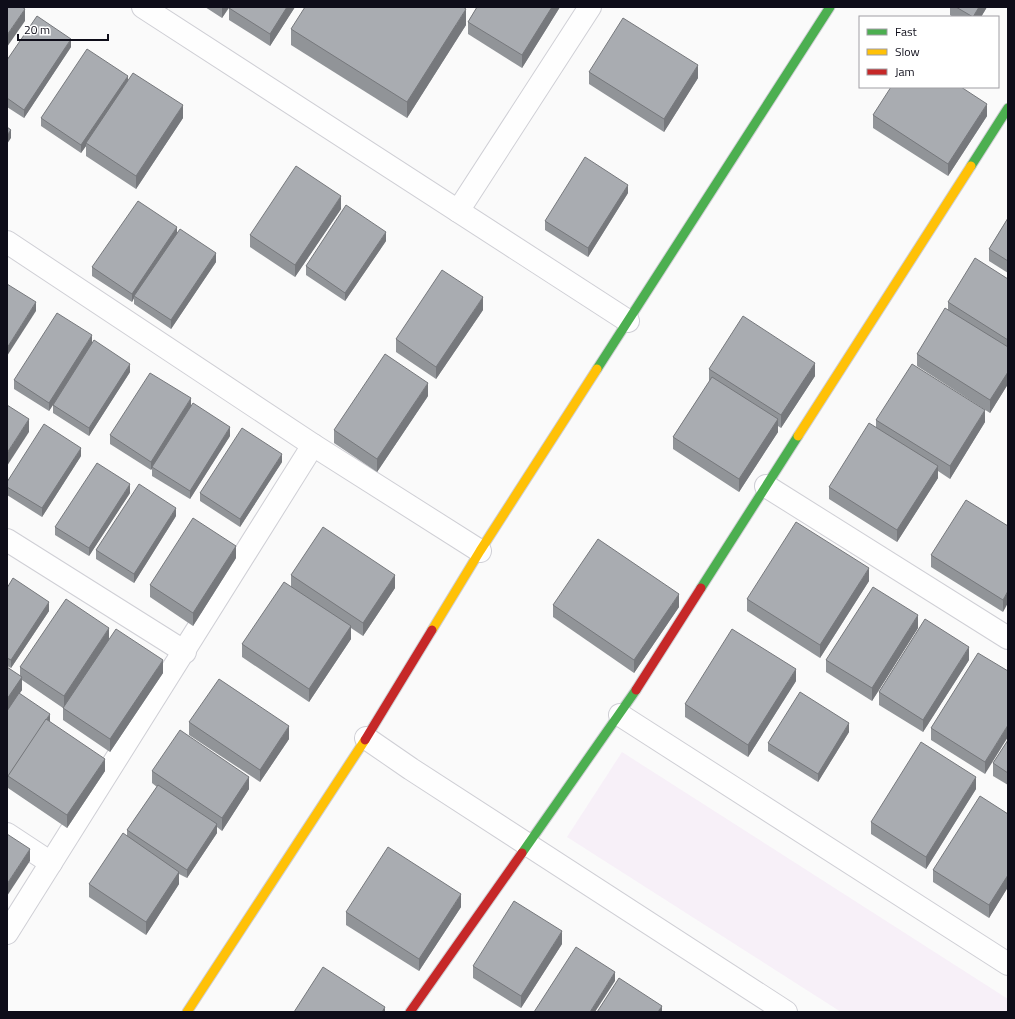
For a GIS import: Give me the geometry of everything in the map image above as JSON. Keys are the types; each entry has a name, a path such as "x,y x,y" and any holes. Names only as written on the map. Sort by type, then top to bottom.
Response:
{"street":[{"path":"142,7 628,321"},
{"path":"458,211 590,7"},
{"path":"187,1012 366,738 480,551 830,7"},
{"path":"410,1012 620,715 1008,108"},
{"path":"7,242 313,445 480,551"},
{"path":"7,933 185,652 313,445"},
{"path":"766,486 1008,638"},
{"path":"7,540 185,652"},
{"path":"620,715 1008,964"},
{"path":"366,738 411,769 786,1012"},
{"path":"7,834 51,863"}],"shaded area":[{"path":"622,752 1008,999 1008,1012 841,1012 567,837"}],"building":[{"path":"7,7 22,7 25,9 7,35"},
{"path":"229,7 287,7 270,34"},
{"path":"305,7 463,7 466,9 407,102 291,29"},
{"path":"477,7 552,7 522,55 468,22"},
{"path":"956,7 979,7 974,16"},
{"path":"37,16 71,39 24,110 7,98 7,60"},
{"path":"623,18 698,65 664,119 589,72"},
{"path":"87,49 128,76 81,145 41,118"},
{"path":"133,73 183,105 136,176 86,143"},
{"path":"890,88 963,88 987,104 948,164 873,115"},
{"path":"7,127 11,130 7,135"},
{"path":"585,157 628,185 588,248 545,221"},
{"path":"296,166 341,196 295,265 250,235"},
{"path":"138,201 177,227 132,294 92,267"},
{"path":"346,205 386,232 345,293 306,266"},
{"path":"1008,218 1008,261 989,249"},
{"path":"180,229 216,253 171,320 134,296"},
{"path":"975,258 1008,279 1008,340 948,302"},
{"path":"442,270 483,297 436,367 396,339"},
{"path":"7,284 36,302 7,348"},
{"path":"945,308 1008,347 1008,372 990,400 917,354"},
{"path":"57,313 92,335 49,403 14,380"},
{"path":"743,316 815,363 781,415 709,369"},
{"path":"94,340 130,364 89,428 53,405"},
{"path":"385,354 428,383 377,459 334,430"},
{"path":"912,364 985,410 950,466 876,420"},
{"path":"150,373 191,398 151,462 110,435"},
{"path":"712,377 778,419 739,479 673,437"},
{"path":"193,403 230,427 190,491 152,467"},
{"path":"7,405 29,419 7,453"},
{"path":"869,423 938,466 897,530 829,487"},
{"path":"44,424 81,448 42,508 7,487 7,482"},
{"path":"242,428 282,454 240,519 200,493"},
{"path":"97,463 130,484 89,548 55,527"},
{"path":"139,484 176,508 134,574 96,550"},
{"path":"966,500 1008,526 1008,591 1003,600 931,555"},
{"path":"193,518 236,546 193,613 150,585"},
{"path":"796,522 869,568 820,645 747,599"},
{"path":"323,527 395,575 363,623 291,575"},
{"path":"598,539 679,594 634,660 553,605"},
{"path":"13,578 49,602 11,660 7,658 7,588"},
{"path":"284,582 351,626 309,689 242,644"},
{"path":"873,587 918,615 872,688 826,660"},
{"path":"66,599 109,628 64,696 20,667"},
{"path":"925,619 969,647 923,720 879,692"},
{"path":"116,629 163,660 110,739 63,708"},
{"path":"732,629 796,669 748,745 685,704"},
{"path":"978,653 1008,671 1008,725 985,762 931,728"},
{"path":"7,667 22,677 7,699"},
{"path":"219,679 289,726 260,770 189,722"},
{"path":"800,692 849,723 818,774 768,743"},
{"path":"19,693 50,714 7,778 7,711"},
{"path":"46,719 105,759 67,815 8,776"},
{"path":"180,730 249,777 222,818 152,771"},
{"path":"1008,740 1008,773 993,763"},
{"path":"921,742 976,777 926,857 871,822"},
{"path":"158,785 217,824 187,870 127,830"},
{"path":"980,796 1008,814 1008,875 989,905 933,870"},
{"path":"123,833 179,872 146,922 89,884"},
{"path":"7,834 30,849 7,884"},
{"path":"388,847 461,894 419,959 346,912"},
{"path":"514,901 562,931 521,996 473,966"},
{"path":"576,947 615,972 590,1012 534,1012"},
{"path":"323,967 385,1007 382,1012 294,1012"},
{"path":"619,978 662,1006 658,1012 597,1012"}],"traffic: fast":[{"path":"597,369 830,7"},
{"path":"971,166 1008,108"},
{"path":"701,588 798,436"},
{"path":"522,853 636,690"}],"traffic: slow":[{"path":"798,436 971,166"},
{"path":"432,630 480,551 597,369"},
{"path":"187,1012 365,740"}],"traffic: jam":[{"path":"636,690 701,588"},
{"path":"365,740 432,630"},
{"path":"410,1012 522,853"}]}
